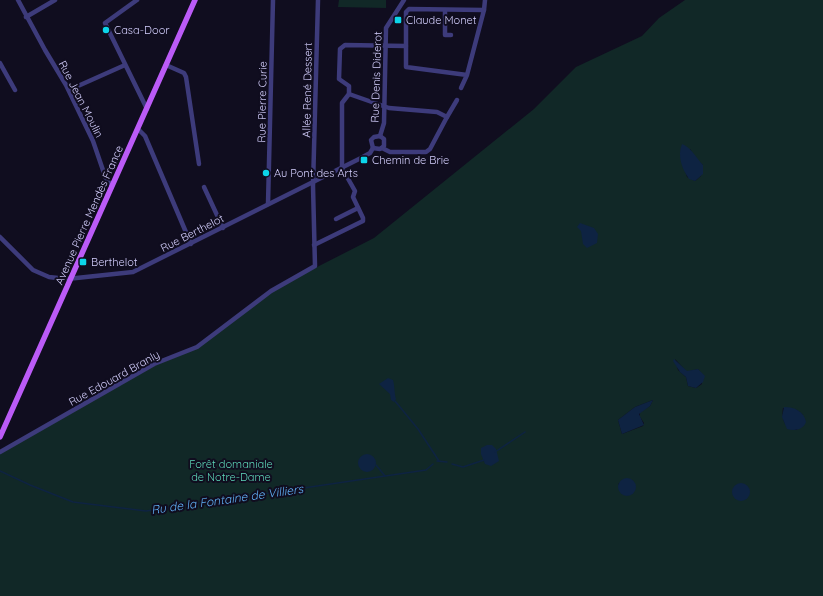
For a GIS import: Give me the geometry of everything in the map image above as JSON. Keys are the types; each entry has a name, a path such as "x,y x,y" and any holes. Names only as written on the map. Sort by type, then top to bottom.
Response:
{"main road":[{"name":"Avenue Pierre Mendès France","path":"0,437 195,0"}],"street":[{"name":"Rue Jean Moulin","path":"18,0 26,17 69,90 93,141 106,179 112,186"},
{"path":"26,17 55,0"},
{"path":"137,0 105,23 147,109"},
{"name":"Rue Pierre Curie","path":"268,204 274,0"},
{"name":"Allée René Dessert","path":"315,266 314,181 318,0"},
{"name":"Rue Denis Diderot","path":"380,136 384,123 386,28 404,0"},
{"path":"461,88 467,75 484,10 485,0"},
{"path":"467,75 406,67 406,12 409,9 484,10"},
{"path":"445,10 445,36 451,35"},
{"path":"314,245 363,221 353,197 355,191 342,168 342,103 349,94 349,86 339,78 340,49 345,45 406,46"},
{"path":"0,63 15,90"},
{"path":"69,90 125,65"},
{"path":"166,65 184,73 186,77 199,164"},
{"path":"349,94 384,107 437,112 447,117"},
{"path":"374,148 382,148 390,152 426,152 430,149 457,100"},
{"path":"138,129 146,136 191,244"},
{"path":"374,148 371,140 374,136 380,136 385,141 382,148"},
{"path":"314,181 370,153 374,148"},
{"name":"Rue Berthelot","path":"0,237 33,270 49,277 71,279 132,272 223,228 314,181"},
{"path":"204,187 223,228"},
{"path":"336,219 358,208"},
{"name":"Rue Edouard Branly","path":"0,452 154,364 197,347 271,291 315,266"}],"green space":[{"path":"339,0 386,0 386,8 338,7"},
{"name":"Forêt domaniale de Notre-Dame","path":"685,0 823,0 823,596 0,596 0,453 154,366 197,348 270,291 374,238 534,109 576,67 642,36 659,18","holes":["690,149 696,159 703,165 701,176 695,181 687,177 681,158","675,359 687,372 698,369 701,373 702,384 696,388 688,386 686,377 678,370","653,400 650,406 640,412 640,417 644,423 643,426 622,434 618,420 635,407","783,408 797,410 803,415 797,430 789,428 783,420","626,479 633,481 635,485 634,491 627,496 618,484"]}],"water":[{"path":"682,144 691,151 703,165 703,174 695,181 689,179 682,167 680,153"},
{"path":"580,223 594,228 598,234 597,243 587,248 583,244 581,231 577,227"},
{"path":"674,359 687,371 698,369 705,376 703,382 696,388 688,386 686,377 680,372 673,361"},
{"path":"388,378 393,380 396,399 394,402 391,400 390,394 379,384"},
{"path":"653,400 650,406 639,414 644,425 622,434 618,420 635,407"},
{"path":"784,407 801,412 805,418 805,425 796,430 787,429 782,417"},
{"path":"487,445 492,445 496,449 499,461 491,466 485,464 481,454 481,448"},
{"path":"367,454 371,455 375,459 375,467 371,471 367,472 363,471 359,467 358,463 359,459 363,455"},
{"path":"627,478 633,481 636,487 633,493 627,496 621,493 618,487 621,481"},
{"path":"737,483 745,483 750,488 748,499 745,501 737,501 732,496 732,488"}],"waterway":[{"path":"395,401 418,429 439,461"},
{"path":"495,452 525,432"},
{"path":"452,464 463,467 484,460"},
{"path":"437,461 447,462"},
{"name":"Ru de la Fontaine de Villiers","path":"0,471 73,502 146,511 426,470 433,464"},
{"path":"376,465 385,476"}],"place":[{"name":"Claude Monet","path":"398,20"},
{"name":"Casa-Door","path":"106,30"},
{"name":"Chemin de Brie","path":"364,160"},
{"name":"Au Pont des Arts","path":"266,173"},
{"name":"Berthelot","path":"83,262"}]}
